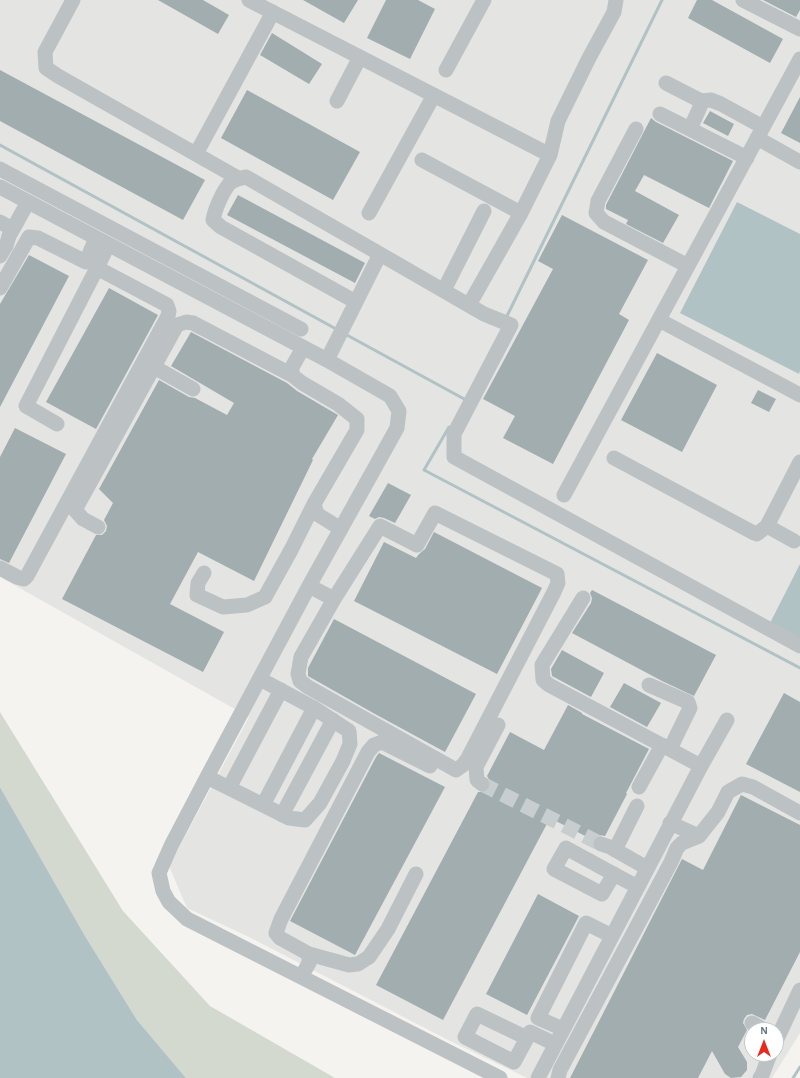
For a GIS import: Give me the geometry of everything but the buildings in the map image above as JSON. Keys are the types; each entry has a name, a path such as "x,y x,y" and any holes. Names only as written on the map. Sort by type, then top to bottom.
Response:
{"street":[{"path":"73,0 45,52 46,68 238,178"},
{"path":"249,0 550,155"},
{"path":"446,70 484,0"},
{"path":"469,305 521,213 550,155 558,121 589,58 614,12 616,0"},
{"path":"743,0 800,29"},
{"path":"196,154 273,12"},
{"path":"337,101 360,57"},
{"path":"564,495 800,59"},
{"path":"666,83 701,101 712,100 722,104 800,162"},
{"path":"369,213 434,95"},
{"path":"690,129 700,107 701,101"},
{"path":"660,114 747,158"},
{"path":"636,129 598,201 596,213 604,222 688,266"},
{"path":"422,160 521,213"},
{"path":"0,169 301,330"},
{"path":"353,308 221,227 213,220 215,210 229,184 238,178 246,176 484,314 511,325 454,434 454,457 800,646"},
{"path":"0,187 327,360 390,396 399,411 397,428 309,586 207,777 171,846 159,873 162,891 170,902 188,919 500,1078"},
{"path":"0,256 6,225 28,202"},
{"path":"444,290 484,211"},
{"path":"0,288 29,238 38,238 86,262 102,242"},
{"path":"57,424 26,406 97,268 102,242"},
{"path":"327,360 333,345 380,254"},
{"path":"0,568 17,577 24,579 27,576 168,316 169,311 167,305 97,268"},
{"path":"659,320 800,395"},
{"path":"98,527 83,520 75,510 177,325 186,322 193,323 292,375 357,418 357,430 314,504 265,597 247,605 223,607 197,595 198,583 204,573"},
{"path":"292,375 292,367 303,348"},
{"path":"154,367 193,389"},
{"path":"614,458 757,534 767,526 800,462"},
{"path":"314,504 317,514 341,529"},
{"path":"435,513 557,574 558,583 468,758 463,765 456,770 308,687 300,681 298,674 301,657 334,599 380,526 417,545 435,513"},
{"path":"767,526 794,541"},
{"path":"309,586 334,599"},
{"path":"583,598 542,665 543,680 549,685 701,766"},
{"path":"207,777 282,815 289,818 305,820 320,803 343,761 350,744 349,731 314,708 260,679"},
{"path":"639,787 690,708 688,702 649,685"},
{"path":"229,788 281,690"},
{"path":"263,805 314,708"},
{"path":"282,815 333,720"},
{"path":"538,1078 670,824 727,720"},
{"path":"482,784 476,780 476,767 498,725"},
{"path":"416,874 388,929 369,958 358,964 349,965 309,954 280,938 276,933 281,919 368,752 374,745 382,742 451,776"},
{"path":"558,1078 560,1070 671,862 677,848 682,843 699,836 718,812 728,792 742,784 753,787 800,813"},
{"path":"637,806 608,847 648,868"},
{"path":"670,824 699,836"},
{"path":"614,874 638,887"},
{"path":"620,920 636,928"},
{"path":"563,1029 538,1018 586,923 612,936"},
{"path":"301,977 309,963 309,954"},
{"path":"784,1023 800,990"},
{"path":"527,1038 530,1032 556,1044"},
{"path":"760,1078 767,1062"}],"shaded area":[{"path":"0,0 800,0 800,1033 784,1059 784,1022 744,1022 744,1062 782,1062 772,1078 527,1078 448,1040 249,937 187,908 169,866 249,717 0,577"},
{"path":"737,202 800,234 799,374 680,313"},
{"path":"800,564 800,640 769,625"},
{"path":"0,712 123,911 210,1006 335,1078 186,1078 137,1020 85,936 0,787"},
{"path":"0,787 85,936 137,1020 186,1078 0,1078"}],"waterway":[{"path":"506,318 662,0"},
{"path":"0,145 338,330"},
{"path":"345,334 466,400"},
{"path":"449,427 424,470 800,668"},
{"path":"793,1078 800,1067"}],"tunnel":[{"path":"482,784 601,844"}]}
